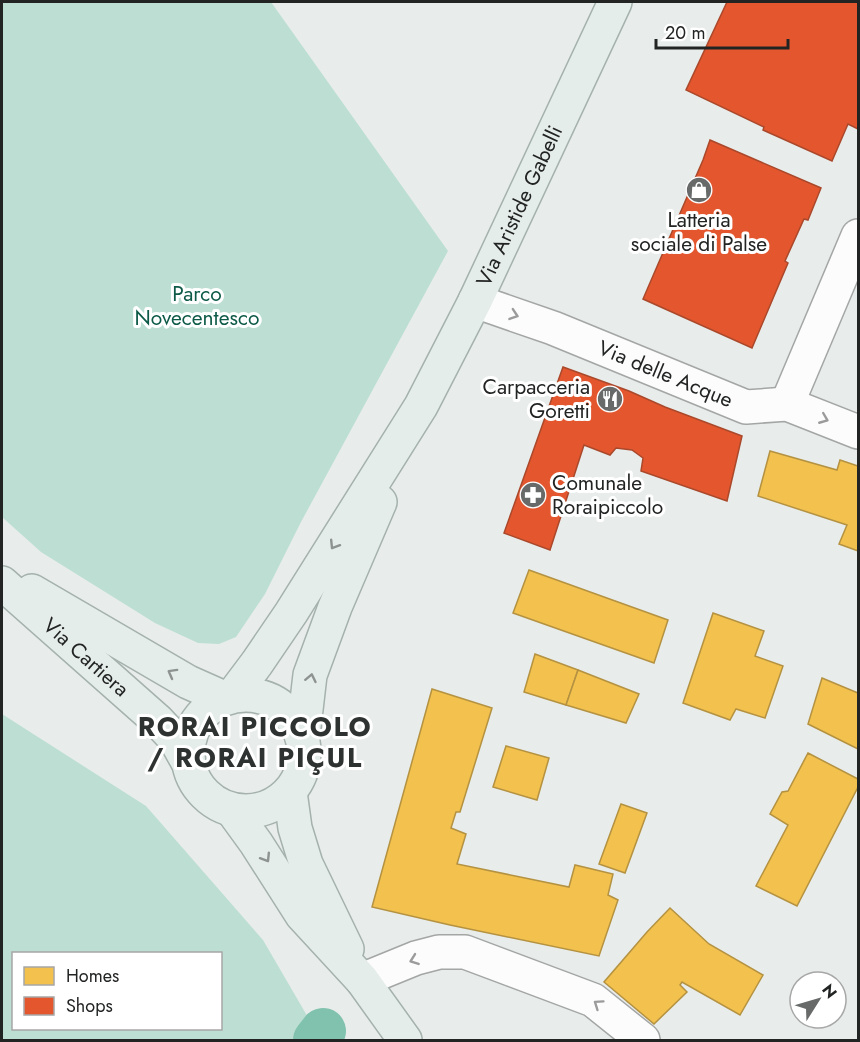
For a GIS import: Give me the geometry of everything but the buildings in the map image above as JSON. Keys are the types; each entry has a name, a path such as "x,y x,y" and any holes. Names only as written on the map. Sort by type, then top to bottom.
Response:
{"main road":[{"name":"Via Aristide Gabelli","path":"303,735 310,675 335,607 421,406 475,301 615,2"},
{"name":"Via Aristide Gabelli","path":"229,697 258,663 291,613 421,406"},
{"name":"Via Cartiera","path":"2,574 188,682 229,697"},
{"name":"Via Cartiera","path":"2,583 176,739 197,785 221,806 232,810 302,915 362,980 405,1041"},
{"name":"Via Cartiera","path":"189,764 188,742 194,725 208,707 229,697 254,694 274,701 285,708 303,735"},
{"path":"232,810 254,811 272,805 290,792 300,775 305,756 303,735"},
{"name":"Via Cartiera","path":"290,792 295,828 306,864 362,980"}],"street":[{"path":"787,404 858,236"},
{"name":"Via delle Acque","path":"475,301 553,328 746,407 787,404 858,432"},
{"path":"362,980 416,958 439,952 465,952 593,1000 644,1041"}],"green space":[{"name":"Parco Novecentesco","path":"2,2 271,2 448,251 301,522 265,594 236,637 219,644 198,643 155,623 41,552 2,517"},
{"path":"2,714 146,806 263,940 309,1019 292,1040 2,1040"}],"waterway":[{"path":"316,1040 323,1031"}],"place":[{"name":"Latteria sociale di Palse","path":"699,190"},
{"name":"Carpacceria Goretti","path":"610,399"},
{"name":"Comunale Roraipiccolo","path":"533,495"}],"district":[{"name":"RORAI PICCOLO / RORAI PIÇUL","path":"255,742"}]}
